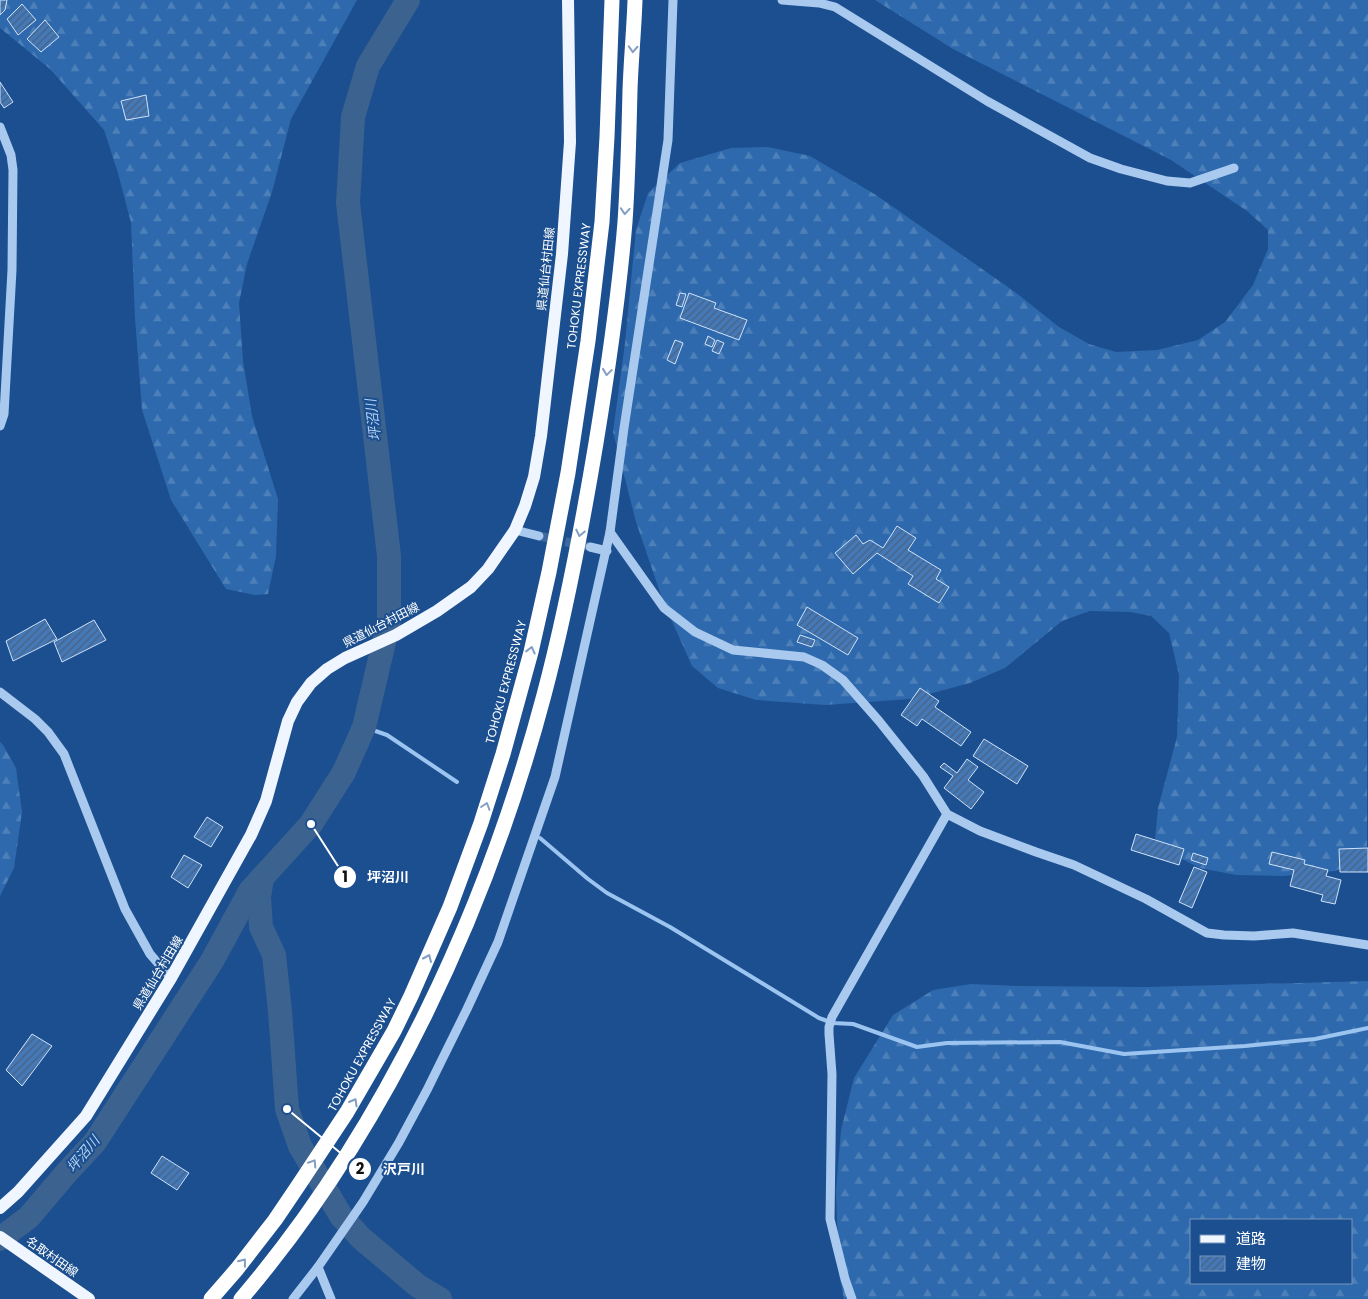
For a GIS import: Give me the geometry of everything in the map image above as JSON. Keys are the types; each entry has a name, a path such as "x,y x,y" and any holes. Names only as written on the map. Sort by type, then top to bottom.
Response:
{"highway":[{"name":"TOHOKU EXPRESSWAY","path":"211,1299 275,1220 348,1112 412,996 450,907 481,824 503,754 531,652 549,572 568,473 595,288 603,213 612,0"},
{"path":"241,1299 313,1207 364,1128 396,1070 446,971 501,834 523,767 544,694 571,578 601,411 624,226 635,0"}],"main road":[{"name":"県道仙台村田線","path":"0,1208 18,1192 86,1116 171,978 251,835 266,801 288,721 311,683 327,669 345,658 396,635 437,611 471,587 488,569 515,530 534,477 541,436 562,254 570,142 568,0"},
{"name":"名取村田線","path":"5,1241 89,1299"}],"street":[{"path":"293,1299 318,1267 363,1202 398,1144 428,1088 498,942 556,777 610,532 668,140 673,0"},
{"path":"782,0 819,3 835,7 987,102 1090,158 1120,169 1167,181 1190,183 1234,168"},
{"path":"0,127 11,155 13,170 12,270 0,426"},
{"path":"515,530 539,536"},
{"path":"610,532 664,608 695,632 733,650 804,657 822,665 843,680 923,776 947,814 980,831 1074,864 1146,899 1207,933 1231,936 1293,934 1368,945"},
{"path":"590,547 607,551"},
{"path":"0,692 35,719 48,732 64,754 126,909 150,954 171,978"},
{"path":"852,1299 830,1219 832,1074 829,1027 832,1017 947,814"},
{"path":"318,1267 331,1299"}],"green space":[{"path":"0,0 357,0 291,119 272,192 247,264 239,303 243,361 252,416 278,499 276,556 268,594 255,595 226,589 171,500 142,410 135,318 131,223 104,130 50,69 0,28"},
{"path":"875,0 1368,0 1367,857 1335,871 1283,876 1236,875 1200,868 1176,856 1155,839 1158,808 1177,737 1179,675 1169,633 1151,616 1130,612 1090,611 1062,621 1005,668 970,683 910,699 825,705 756,700 718,688 692,666 663,601 636,522 613,432 625,343 636,230 648,193 680,163 731,148 768,147 810,156 876,195 1015,292 1059,327 1089,344 1116,352 1157,350 1198,340 1225,322 1253,285 1268,249 1268,230 1247,211 1171,160 953,49"},
{"path":"0,742 16,768 22,812 14,868 0,896"},
{"path":"1368,981 1368,1299 844,1299 839,1274 836,1191 841,1130 854,1078 893,1015 933,990 971,984 1148,987"}],"building":[{"path":"0,0 7,0 5,10 0,15"},
{"path":"22,4 36,20 18,35 7,19"},
{"path":"45,20 59,37 41,52 27,39"},
{"path":"0,82 13,102 4,108 0,102"},
{"path":"146,95 149,116 126,120 121,101"},
{"path":"680,293 686,294 682,307 676,305"},
{"path":"689,293 716,303 714,308 747,320 739,340 680,318"},
{"path":"708,336 715,340 712,347 705,344"},
{"path":"675,340 683,343 675,364 667,360"},
{"path":"717,340 724,343 719,354 712,351"},
{"path":"897,526 916,538 908,550 941,570 936,579 949,587 939,603 908,584 913,576 877,553 853,574 835,553 856,535 863,544 870,540 883,548"},
{"path":"807,607 858,638 848,655 797,625"},
{"path":"45,619 57,639 13,661 6,641"},
{"path":"94,620 106,640 62,662 54,642"},
{"path":"800,635 815,640 812,647 797,642"},
{"path":"920,688 939,701 935,707 971,732 961,746 922,719 917,726 901,715"},
{"path":"984,739 1028,766 1017,784 973,756"},
{"path":"967,759 978,767 968,780 984,792 971,809 944,788 953,776 940,767 944,763 957,773"},
{"path":"207,817 223,827 211,847 194,837"},
{"path":"1136,834 1184,849 1179,865 1131,850"},
{"path":"1368,848 1368,872 1340,872 1339,849"},
{"path":"1272,852 1305,860 1304,864 1328,870 1326,876 1341,880 1335,904 1321,901 1323,895 1290,886 1294,870 1269,864"},
{"path":"1193,853 1208,858 1206,865 1191,860"},
{"path":"184,855 202,865 188,888 171,877"},
{"path":"1194,867 1207,872 1192,908 1179,902"},
{"path":"32,1034 52,1046 22,1086 6,1070"},
{"path":"162,1156 189,1173 177,1190 151,1173"}],"waterway":[{"name":"坪沼川","path":"0,1239 29,1217 95,1142 212,961 250,891 311,824 344,772 364,727 389,621 389,556 348,203 353,117 368,66 408,0"},
{"path":"364,727 387,735 457,782"},
{"path":"540,838 607,893 670,927 819,1018 833,1023 853,1024 917,1047 947,1043 1060,1042 1124,1054 1315,1039 1368,1028"},
{"path":"262,878 259,897 261,927 274,955 287,1109 300,1146 341,1216 361,1238 418,1286 440,1299"}],"tunnel":[{"path":"539,536 590,547"}],"place":[{"name":"坪沼川","path":"311,824"},
{"name":"沢戸川","path":"287,1109"}]}
